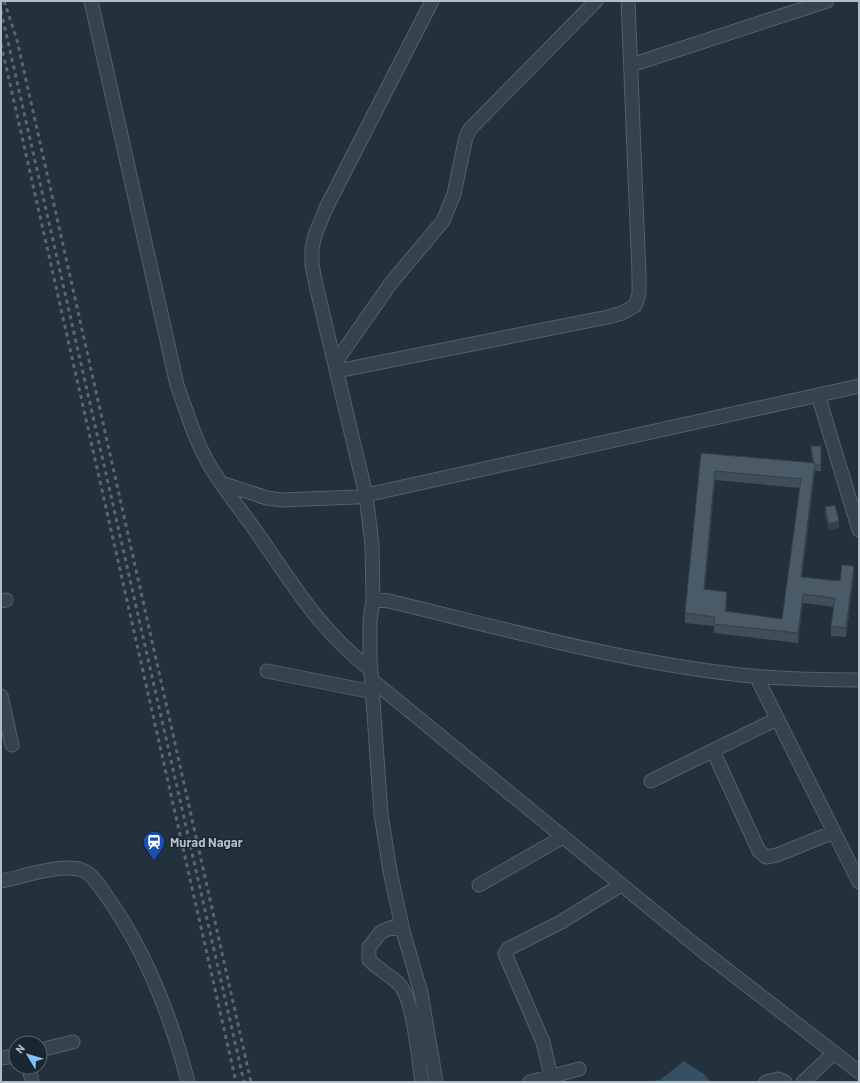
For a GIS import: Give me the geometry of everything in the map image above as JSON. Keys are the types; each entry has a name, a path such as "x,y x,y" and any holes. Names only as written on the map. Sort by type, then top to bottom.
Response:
{"street":[{"path":"91,1 177,385 193,431 209,465 244,512 311,612 342,645 372,681 695,946 859,1072"},
{"path":"432,1 341,175 315,235 312,249 312,265 366,495 372,545 374,599 370,621 372,681 381,814 390,871 403,931 421,993 436,1082"},
{"path":"336,367 391,284 442,221 451,203 466,137 470,129 596,1"},
{"path":"336,367 608,317 622,313 635,306 639,294 639,275 628,1"},
{"path":"631,65 827,1"},
{"path":"221,483 267,498 282,500 347,498 859,386"},
{"path":"818,395 859,530"},
{"path":"374,599 389,601 609,652 682,666 756,676 859,680"},
{"path":"267,671 372,681"},
{"path":"756,676 859,882"},
{"path":"1,696 12,745"},
{"path":"651,781 777,719"},
{"path":"713,751 762,854 766,857 777,855 834,832"},
{"path":"479,885 563,837"},
{"path":"1,881 57,869 77,869 88,874 100,887 139,950 162,1002 188,1082"},
{"path":"551,1076 543,1042 505,954 508,949 561,922 621,885"},
{"path":"403,931 393,927 381,932 369,947 368,960 379,970 399,983 409,1000 422,1082"},
{"path":"48,1048 73,1042"},
{"path":"803,1082 834,1053"},
{"path":"530,1082 579,1069"},
{"path":"766,1082 774,1079 785,1082"}],"water":[{"path":"684,1061 704,1074 711,1082 641,1082 660,1080"}],"building":[{"path":"811,446 821,446 821,465 815,465"},
{"path":"701,453 815,463 801,577 840,581 842,565 854,566 846,628 831,626 835,598 803,594 798,633 714,624 715,617 685,613","holes":["715,471 801,479 782,619 725,611 727,592 704,589"]},
{"path":"835,505 839,521 829,524 825,507"}],"railway":[{"path":"4,1 17,40 251,1082"},
{"path":"1,11 244,1082"},
{"path":"1,44 236,1082"}],"place":[{"name":"Murad Nagar","path":"154,862"}]}
